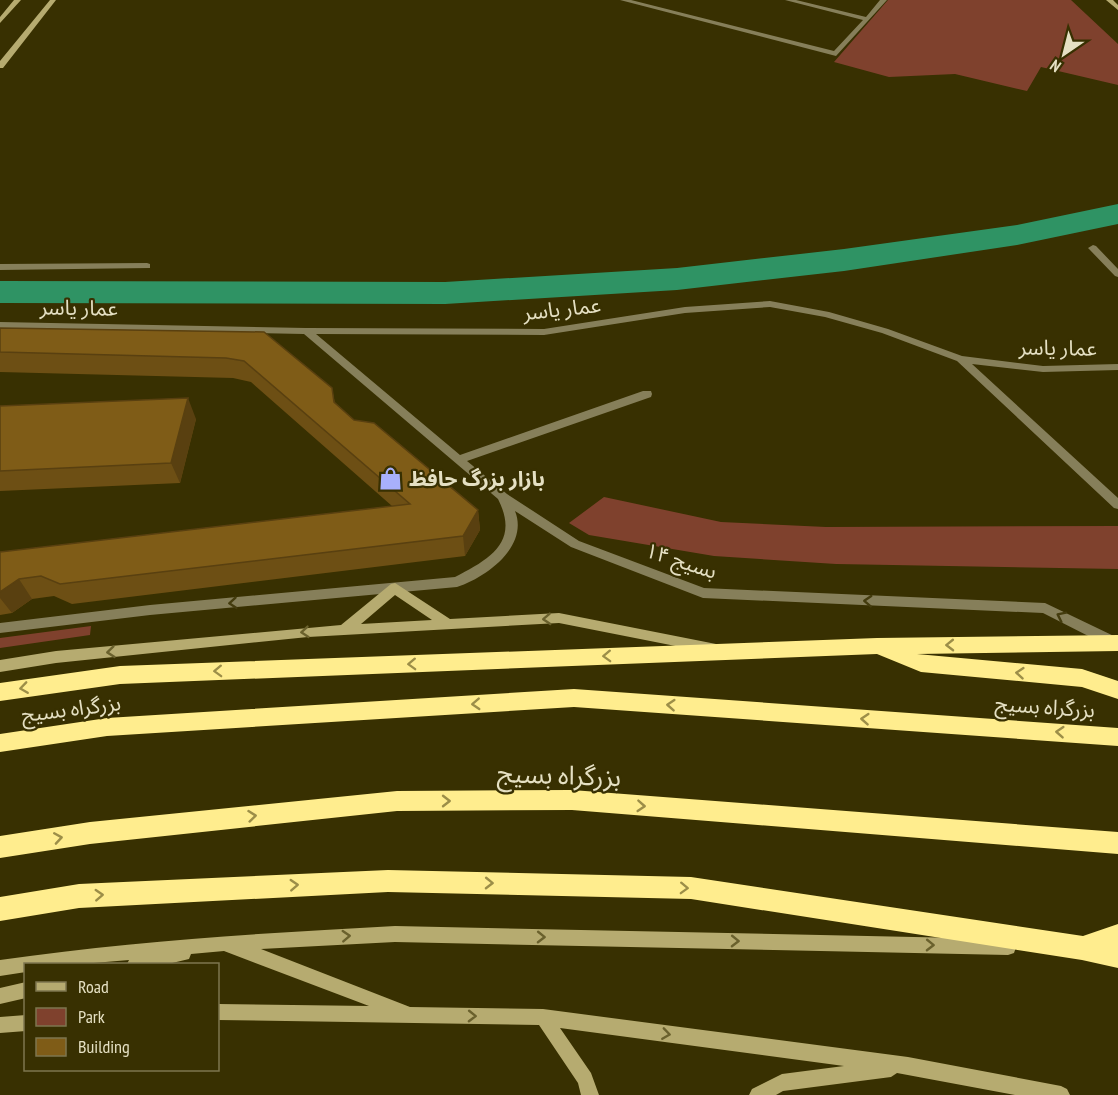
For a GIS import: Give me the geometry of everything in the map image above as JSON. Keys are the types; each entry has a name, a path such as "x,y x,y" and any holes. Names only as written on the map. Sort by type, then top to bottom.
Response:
{"highway":[{"path":"0,692 120,675 877,646 1116,643"},
{"path":"877,646 921,664 1082,678 1118,690"},
{"name":"بزرگراه بسیج","path":"0,743 107,727 574,698 1118,736"},
{"name":"بزرگراه بسیج","path":"0,847 90,833 397,801 560,800 1118,843"},
{"path":"0,909 79,896 388,881 692,888 1082,948 1118,956"},
{"path":"1082,948 1118,936"}],"main road":[{"path":"0,21 18,0"},
{"path":"0,66 53,0"},
{"path":"1109,0 1118,8"},
{"path":"344,630 395,588 448,624"},
{"path":"0,666 56,657 344,630 559,618 729,651"},
{"path":"35,963 224,943 394,934 1082,948"},
{"path":"139,963 224,943 414,1014"},
{"path":"0,968 24,965"},
{"path":"0,996 24,990"},
{"path":"219,1012 543,1017 908,1066 1061,1095"},
{"path":"543,1017 585,1079 590,1095"},
{"path":"0,1025 24,1023"},
{"path":"758,1095 782,1083 908,1066"}],"street":[{"path":"623,0 836,54 884,0"},
{"path":"788,0 867,18"},
{"path":"1093,248 1118,274"},
{"path":"0,267 147,266"},
{"name":"عمار یاسر","path":"0,325 306,331 544,332 685,310 770,304 826,314 885,331 961,359 1043,369 1118,367"},
{"name":"بسیج ۱۴","path":"306,331 502,497 575,544 704,593 1045,609 1116,643"},
{"path":"961,359 1118,505"},
{"path":"457,460 647,394"},
{"path":"0,628 150,610 457,582 488,566 509,539 513,520 502,497"}],"green space":[{"path":"888,0 1071,0 1118,44 1118,85 1041,67 1027,91 955,74 889,77 834,62"},
{"path":"604,497 721,522 826,527 1118,526 1118,569 836,564 714,556 589,535 569,523"},
{"path":"91,626 90,635 0,648 0,638"}],"building":[{"path":"0,328 264,332 332,388 334,402 354,420 374,423 478,510 463,536 60,584 41,576 19,579 0,592 0,552 410,504 244,361 226,358 0,352"},
{"path":"188,398 171,463 0,471 0,406"}],"waterway":[{"path":"0,292 445,293 677,279 844,260 1017,235 1118,214"}],"place":[{"name":"بازار بزرگ حافظ","path":"391,479"}]}
